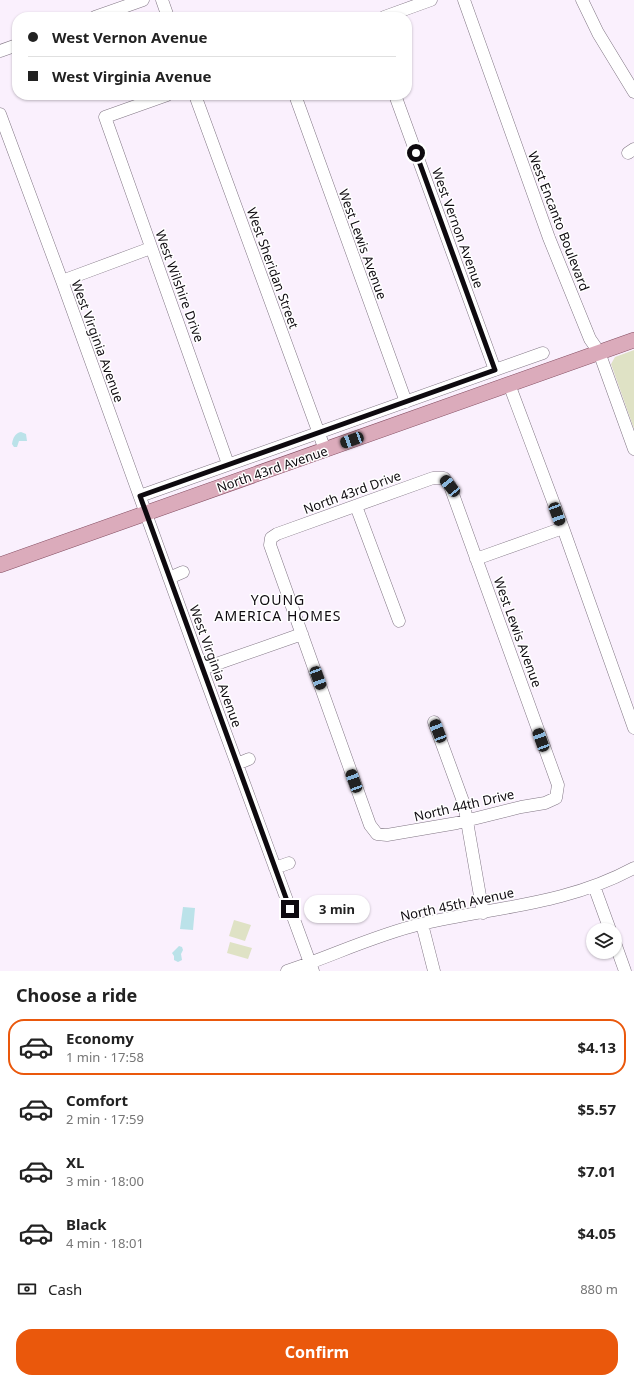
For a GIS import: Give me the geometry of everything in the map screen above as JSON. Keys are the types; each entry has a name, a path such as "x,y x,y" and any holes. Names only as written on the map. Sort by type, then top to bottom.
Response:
{"main road":[{"name":"North 43rd Avenue","path":"0,565 634,340"}],"street":[{"path":"109,12 143,0"},
{"path":"162,0 166,12"},
{"path":"398,12 431,0"},
{"name":"West Encanto Boulevard","path":"464,0 549,238 590,339 599,352 634,449"},
{"path":"582,0 598,33 634,92"},
{"path":"0,50 12,46"},
{"name":"West Wilshire Drive","path":"153,100 105,117 228,464"},
{"name":"West Sheridan Street","path":"197,100 325,450"},
{"name":"West Lewis Avenue","path":"297,100 406,402"},
{"name":"West Vernon Avenue","path":"397,100 495,370"},
{"name":"West Virginia Avenue","path":"0,114 311,967"},
{"path":"62,281 151,248"},
{"name":"North 43rd Avenue","path":"140,496 544,353"},
{"path":"509,384 563,528 634,728"},
{"name":"North 43rd Drive","path":"302,634 270,545 271,538 277,534 433,478 444,478"},
{"name":"West Lewis Avenue","path":"444,478 450,486 558,785 556,798"},
{"path":"356,506 398,622"},
{"path":"476,559 563,528"},
{"path":"169,578 183,572"},
{"path":"202,669 302,634"},
{"name":"North 44th Drive","path":"302,634 370,825 377,834 387,835 467,821 556,798"},
{"path":"434,722 459,790 467,821 483,913"},
{"path":"237,764 250,759"},
{"path":"275,868 289,863"},
{"name":"North 45th Avenue","path":"287,971 311,967 393,932 422,924 562,897 594,886 634,868"},
{"path":"594,886 607,923"},
{"path":"422,924 434,971"},
{"path":"621,959 625,971"}],"green space":[{"path":"634,350 634,429 611,364 615,357"},
{"path":"234,920 251,925 245,941 229,936"},
{"path":"230,942 252,948 248,959 227,953"}],"water":[{"path":"21,432 26,434 27,441 19,441 17,447 14,447 12,444 14,438 17,433"},
{"path":"183,907 195,908 193,930 180,929"},
{"path":"179,946 182,947 183,950 181,954 182,960 178,962 174,960 172,953"}],"district":[{"name":"YOUNG AMERICA HOMES","path":"278,608"}],"route":[{"path":"290,909 140,496 495,370 416,153"}]}
